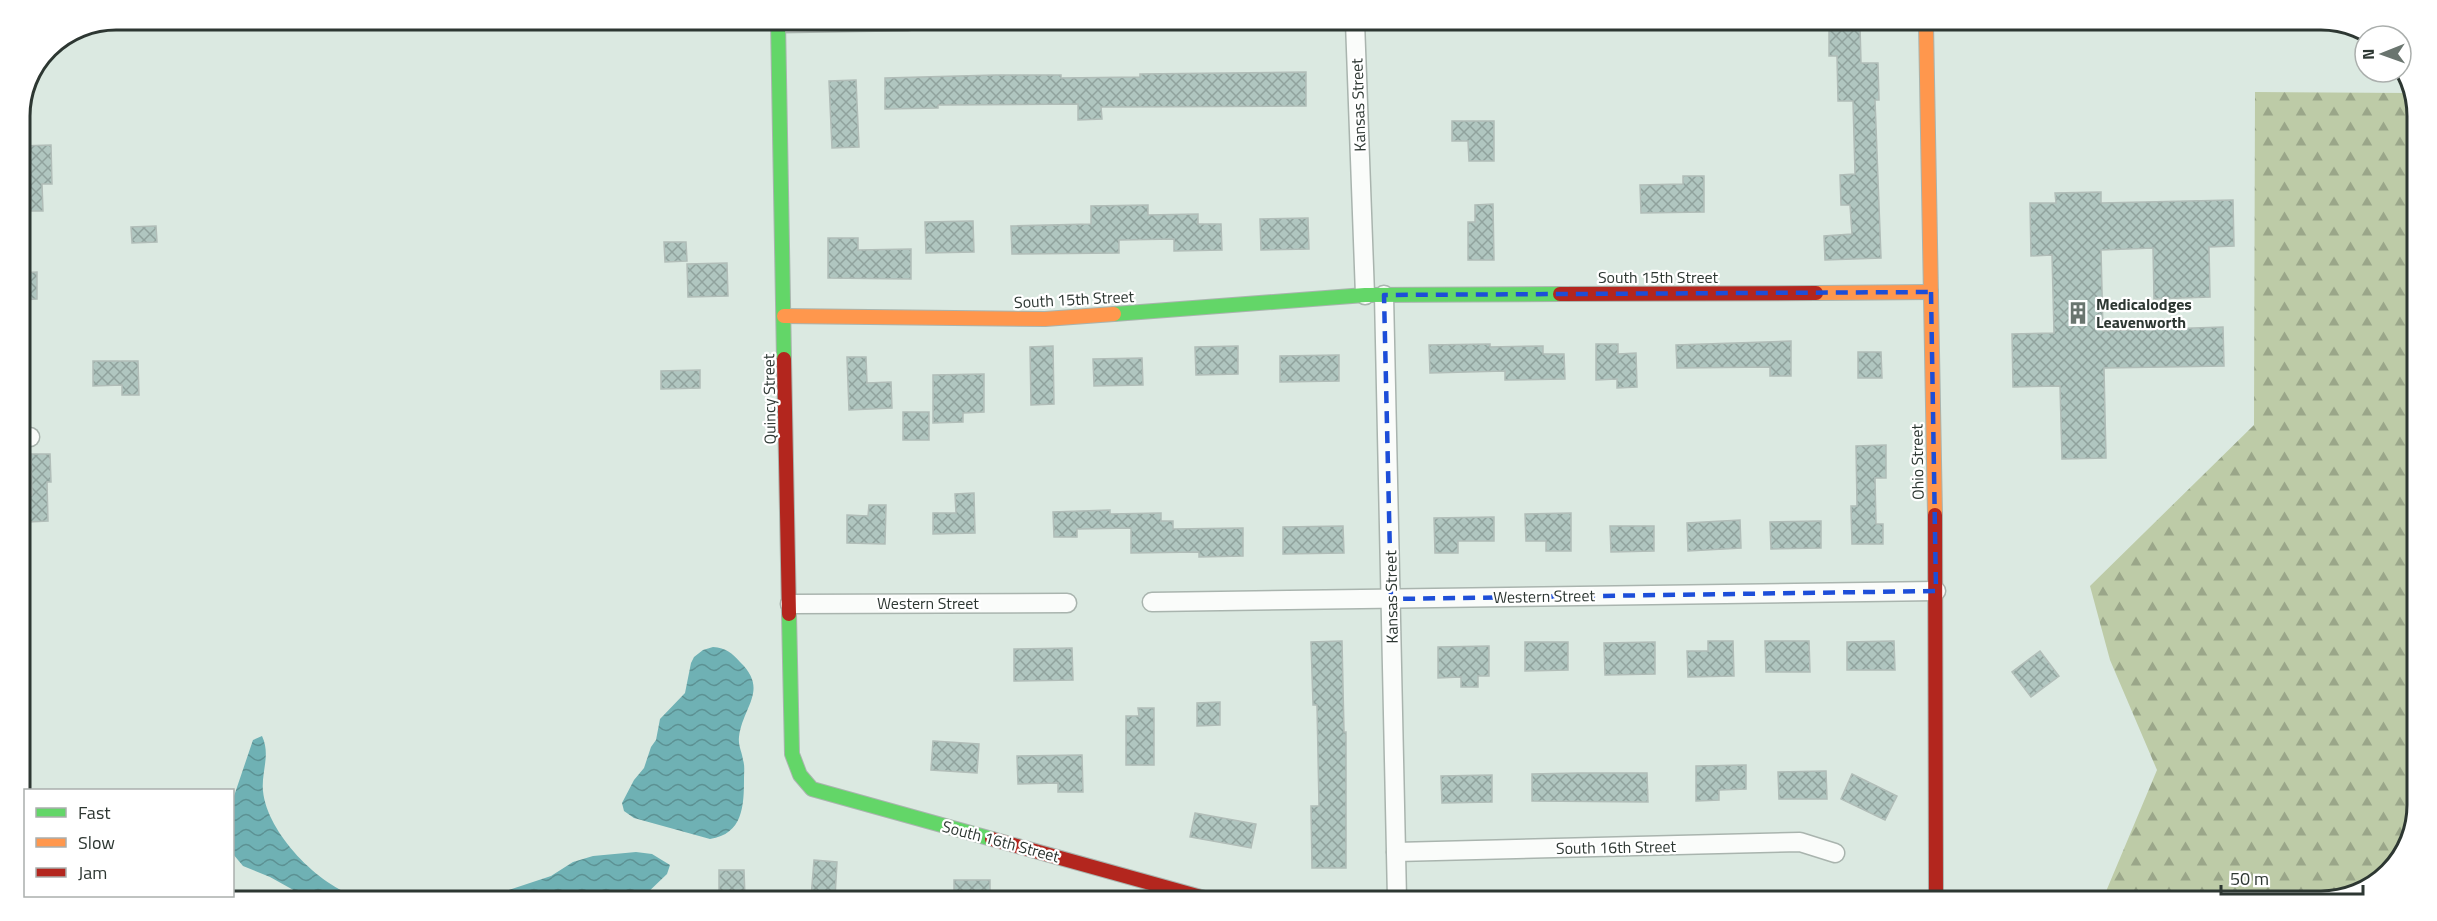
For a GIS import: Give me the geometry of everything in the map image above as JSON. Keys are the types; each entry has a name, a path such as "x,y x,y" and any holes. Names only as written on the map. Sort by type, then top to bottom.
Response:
{"street":[{"name":"Quincy Street","path":"778,30 792,754 800,775"},
{"name":"Kansas Street","path":"1354,30 1365,295"},
{"name":"Ohio Street","path":"1926,30 1936,591 1936,891"},
{"name":"South 15th Street","path":"784,316 1045,319 1365,295 1931,292"},
{"name":"Kansas Street","path":"1384,295 1397,891"},
{"name":"Western Street","path":"1152,602 1936,591"},
{"name":"Western Street","path":"790,604 1067,603"},
{"name":"South 16th Street","path":"800,775 812,789 1179,891"},
{"name":"South 16th Street","path":"1396,852 1800,842 1834,853"}],"highlighted area":[{"path":"1931,292 1936,591 1391,599 1384,295"}],"green space":[{"path":"2255,92 2403,93 2407,110 2407,805 2402,833 2382,866 2364,879 2338,889 2321,891 2106,891 2157,770 2110,660 2090,586 2254,425"}],"water":[{"path":"713,647 725,650 737,659 753,681 753,690 739,737 744,762 742,808 735,825 729,831 710,839 634,818 624,811 622,803 634,780 644,768 651,747 656,740 660,719 685,693 694,657 703,650"},
{"path":"262,736 265,743 263,791 274,824 297,856 327,882 343,891 295,891 243,866 234,855 234,796 253,740"},
{"path":"636,852 652,854 670,865 667,874 649,891 506,891 551,876 573,862 593,856"}],"building":[{"path":"1829,30 1860,30 1861,63 1878,63 1879,100 1875,100 1881,258 1825,260 1824,236 1852,234 1850,205 1841,205 1840,175 1855,174 1853,101 1838,101 1837,56 1829,56"},
{"path":"1306,72 1306,106 1101,107 1102,119 1078,120 1078,104 938,105 938,108 885,109 885,78 996,75 1061,75 1061,78 1140,77 1140,74"},
{"path":"856,80 859,147 832,148 829,81"},
{"path":"1452,121 1494,121 1494,161 1469,161 1468,141 1452,141"},
{"path":"51,145 52,184 42,184 43,211 30,211 30,146"},
{"path":"1683,176 1704,176 1704,212 1641,213 1640,185 1683,184"},
{"name":"Medicalodges Leavenworth","path":"2101,192 2101,203 2233,200 2234,246 2209,247 2210,297 2154,299 2153,248 2101,250 2103,331 2223,327 2224,366 2104,368 2106,458 2062,459 2060,386 2013,387 2012,334 2054,333 2052,255 2031,256 2030,203 2056,203 2055,193"},
{"path":"1493,204 1494,260 1468,260 1468,222 1475,222 1475,205"},
{"path":"1148,205 1148,215 1198,214 1198,224 1221,224 1222,250 1174,251 1174,239 1119,240 1119,253 1012,254 1011,226 1091,224 1091,206"},
{"path":"1308,218 1309,249 1261,250 1260,219"},
{"path":"973,221 974,252 926,253 925,222"},
{"path":"156,226 157,242 132,243 131,227"},
{"path":"828,238 858,238 858,250 911,249 911,279 828,278"},
{"path":"664,242 686,242 687,261 665,262"},
{"path":"727,263 728,296 688,297 687,264"},
{"path":"30,272 37,272 37,299 30,299"},
{"path":"1791,341 1791,376 1770,376 1770,367 1677,368 1676,345"},
{"path":"1490,344 1490,347 1543,346 1543,354 1564,354 1565,379 1505,380 1505,371 1430,373 1429,345"},
{"path":"1596,344 1618,344 1618,354 1636,353 1637,387 1617,388 1617,379 1596,380"},
{"path":"1053,346 1054,404 1031,405 1030,347"},
{"path":"1238,346 1238,374 1196,375 1195,347"},
{"path":"1858,352 1881,352 1882,378 1858,378"},
{"path":"1339,355 1339,381 1280,382 1280,356"},
{"path":"847,357 866,357 867,383 891,382 892,408 849,410"},
{"path":"1142,358 1143,385 1094,386 1093,359"},
{"path":"93,361 138,361 139,395 122,395 122,385 93,386"},
{"path":"700,370 700,388 661,389 661,371"},
{"path":"984,374 984,412 963,413 963,422 933,423 933,375"},
{"path":"903,412 929,412 929,440 903,440"},
{"path":"1886,445 1886,478 1875,478 1876,524 1883,524 1883,544 1852,544 1851,506 1857,506 1856,446"},
{"path":"31,454 50,454 51,482 47,482 48,521 30,522 30,495 32,495"},
{"path":"974,493 975,533 933,534 933,513 956,513 955,494"},
{"path":"869,505 886,505 885,544 847,543 847,515 868,516"},
{"path":"1110,510 1110,514 1161,513 1161,521 1173,521 1173,529 1243,528 1243,556 1199,557 1199,552 1131,553 1131,528 1077,529 1077,537 1054,537 1053,512"},
{"path":"1571,513 1571,551 1546,551 1546,541 1526,541 1525,514"},
{"path":"1494,517 1494,541 1458,541 1458,553 1435,553 1434,518"},
{"path":"1740,520 1741,548 1688,551 1687,523"},
{"path":"1821,521 1821,548 1771,549 1770,522"},
{"path":"1343,526 1344,553 1283,554 1283,527"},
{"path":"1610,526 1654,526 1654,551 1611,552"},
{"path":"1342,641 1344,732 1346,732 1346,868 1312,868 1311,806 1319,806 1317,705 1313,705 1311,642"},
{"path":"1708,641 1733,641 1734,676 1688,677 1687,651 1708,651"},
{"path":"1765,641 1809,641 1810,672 1766,672"},
{"path":"1894,641 1895,670 1847,670 1847,642"},
{"path":"1525,642 1568,642 1568,670 1525,671"},
{"path":"1655,642 1655,674 1605,675 1604,643"},
{"path":"1489,646 1489,676 1478,676 1478,687 1461,687 1461,677 1438,678 1438,647"},
{"path":"1072,648 1073,680 1014,681 1014,649"},
{"path":"2040,651 2059,676 2031,697 2012,672"},
{"path":"1220,702 1220,725 1197,726 1197,703"},
{"path":"1138,708 1154,708 1154,765 1126,765 1126,716 1139,716"},
{"path":"933,741 979,744 977,773 931,770"},
{"path":"1082,755 1083,792 1058,792 1058,783 1018,784 1017,756"},
{"path":"1746,765 1746,789 1719,790 1719,800 1696,801 1696,766"},
{"path":"1826,771 1827,799 1779,799 1778,772"},
{"path":"1647,773 1648,802 1532,801 1532,774"},
{"path":"1852,774 1897,796 1885,820 1841,799"},
{"path":"1492,775 1492,802 1442,803 1441,776"},
{"path":"1195,813 1256,824 1251,848 1190,837"},
{"path":"814,860 837,862 835,891 812,891"},
{"path":"719,870 744,870 745,891 719,891"},
{"path":"954,880 990,880 990,891 954,891"}],"traffic: fast":[{"path":"778,30 784,359"},
{"path":"1114,314 1365,295 1560,294"},
{"path":"789,614 792,754 800,775 812,789 992,839"}],"traffic: slow":[{"path":"1926,30 1935,515"},
{"path":"1816,293 1931,292"},
{"path":"784,316 1045,319 1114,314"}],"traffic: jam":[{"path":"1560,294 1816,293"},
{"path":"784,359 789,614"},
{"path":"1935,515 1936,891"},
{"path":"992,839 1179,891"}],"place":[{"name":"Medicalodges Leavenworth","path":"2078,313"}]}
